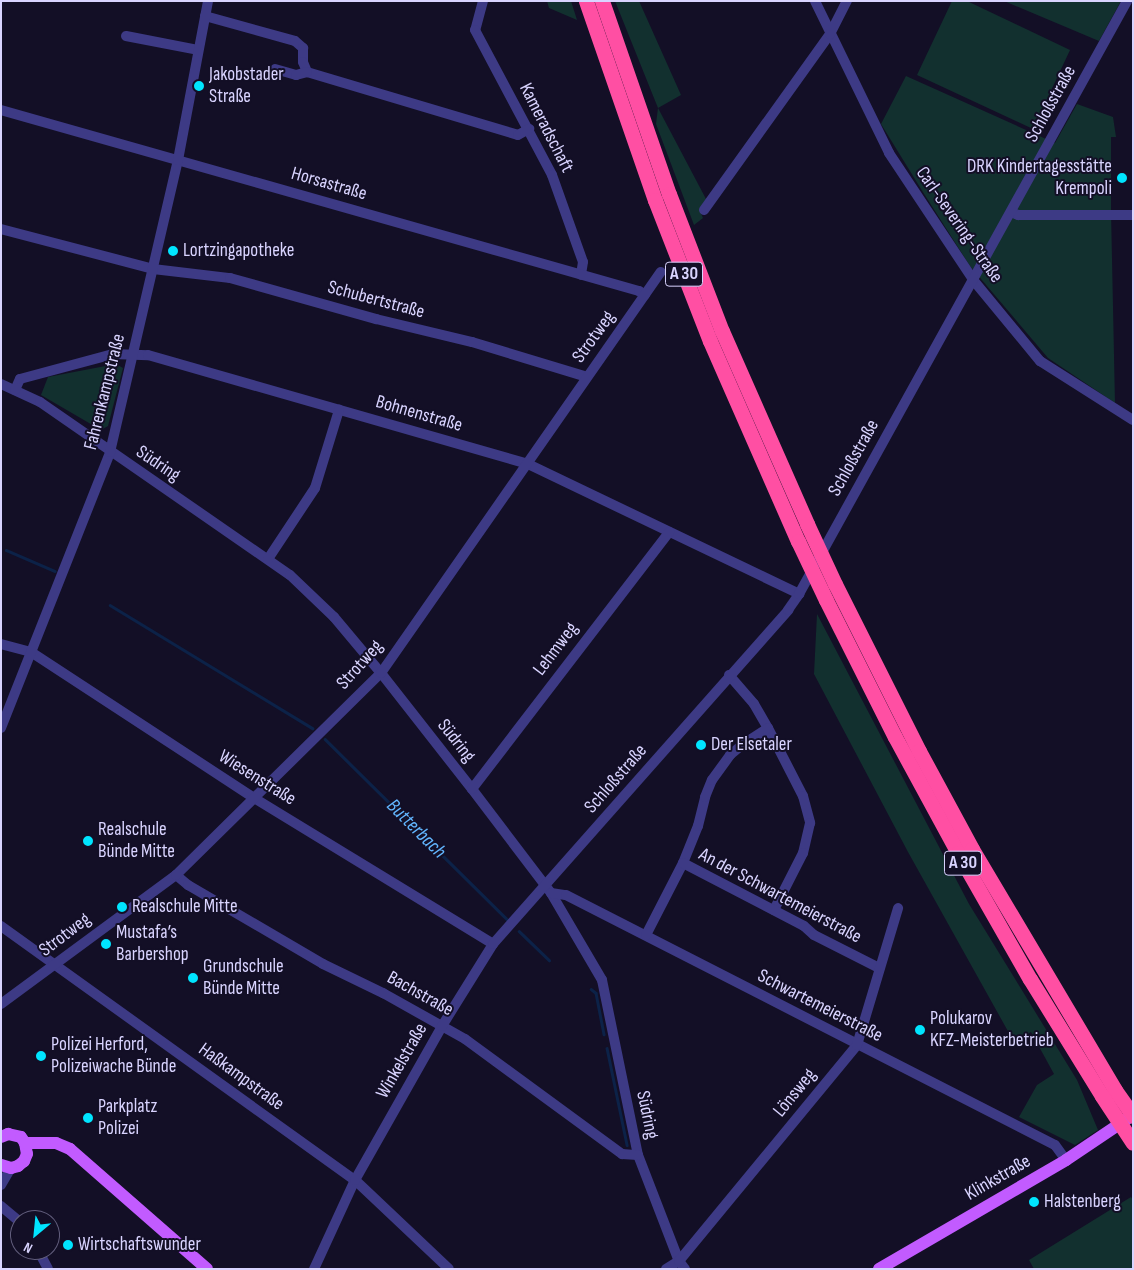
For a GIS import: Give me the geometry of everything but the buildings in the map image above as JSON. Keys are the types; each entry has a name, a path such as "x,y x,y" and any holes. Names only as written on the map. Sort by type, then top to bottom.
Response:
{"highway":[{"name":"A 30","path":"586,1 655,200 710,341 826,600 895,737 1030,980 1109,1093 1133,1115"},
{"name":"A 30","path":"602,1 669,194 715,313 780,466 835,584 919,751 1109,1093 1133,1143"}],"main road":[{"name":"Klinkstraße","path":"879,1269 1066,1160 1133,1115"},
{"path":"1,1137 14,1135 26,1148"},
{"path":"26,1148 56,1143 70,1149 207,1269"},
{"path":"6,1167 18,1166 24,1161 26,1148"}],"street":[{"name":"Fahrenkampstraße","path":"1,728 110,452 178,160 208,1"},
{"name":"Kameradschaft","path":"483,1 475,30 552,175 583,262 581,274"},
{"name":"Carl-Severing-Straße","path":"815,1 888,153 974,281 1040,361 1133,420"},
{"path":"704,210 830,34 847,1"},
{"name":"Schloßstraße","path":"548,890 729,675 788,610 799,594 974,281 1127,1"},
{"path":"205,16 295,41 303,48 303,62 307,72"},
{"path":"126,36 198,50"},
{"path":"275,69 296,74 307,72 518,135 529,129"},
{"name":"Horsastraße","path":"1,110 581,274 639,291 645,295"},
{"path":"1011,212 1018,215 1133,215"},
{"name":"Schubertstraße","path":"1,229 153,269 230,278 376,319 472,342 587,377"},
{"name":"Strotweg","path":"1,1004 176,875 382,673 661,272"},
{"name":"Bohnenstraße","path":"15,390 20,379 113,354 148,355 528,464 799,594"},
{"name":"Südring","path":"1,384 40,402 290,575 334,617 382,673 472,789 548,890 602,980 638,1155 682,1265"},
{"path":"268,559 316,488 339,410"},
{"name":"Lehmweg","path":"472,789 668,532"},
{"name":"Wiesenstraße","path":"1,644 31,652 254,798 493,944"},
{"path":"729,675 754,704 768,728 804,796 810,823 803,854 774,910"},
{"path":"683,863 698,826 705,797 712,780 730,755 768,728"},
{"name":"An der Schwartemeierstraße","path":"646,935 683,863 804,926 814,935 879,968"},
{"name":"Bachstraße","path":"176,875 188,885 323,964 384,993 465,1039 622,1154 638,1155"},
{"name":"Schwartemeierstraße","path":"548,890 566,894 1055,1145 1066,1160"},
{"name":"Winkelstraße","path":"314,1269 354,1180 442,1026 493,944 548,890"},
{"name":"Lönsweg","path":"666,1269 682,1265 857,1045 898,908"},
{"name":"Haßkampstraße","path":"1,926 354,1180 449,1269"},
{"path":"1,1185 6,1167"}],"green space":[{"path":"547,1 571,1 577,20 549,8"},
{"path":"615,1 639,1 681,95 658,108"},
{"path":"952,1 967,1 1070,50 1033,129 917,75"},
{"path":"1004,1 1121,1 1099,41"},
{"path":"906,76 1055,143 1077,104 1113,117 1116,137 1111,137 1115,403 1048,358 970,266 881,124"},
{"path":"658,108 706,199 699,209 703,218 694,225 656,124"},
{"path":"116,364 123,368 108,426 101,430 41,395 48,377"},
{"path":"817,614 969,904 1077,1080 1098,1130 1075,1145 1019,1117 1037,1085 1054,1074 1031,1032 1014,1042 908,852 814,674"},
{"path":"1131,1197 1133,1200 1133,1269 1034,1269 1029,1260"}],"waterway":[{"name":"Butterbach","path":"6,550 55,571"},
{"name":"Butterbach","path":"110,605 312,728"},
{"name":"Butterbach","path":"325,739 507,919"},
{"name":"Butterbach","path":"519,931 549,960"},
{"name":"Butterbach","path":"591,989 596,993 604,1034"},
{"name":"Butterbach","path":"607,1048 627,1145"}],"place":[{"name":"Jakobstader Straße","path":"199,86"},
{"name":"DRK Kindertagesstätte Krempoli","path":"1122,178"},
{"name":"Lortzingapotheke","path":"173,251"},
{"name":"Der Elsetaler","path":"701,745"},
{"name":"Realschule Bünde Mitte","path":"88,841"},
{"name":"Realschule Mitte","path":"122,907"},
{"name":"Mustafa’s Barbershop","path":"106,944"},
{"name":"Grundschule Bünde Mitte","path":"193,978"},
{"name":"Polukarov KFZ-Meisterbetrieb","path":"920,1030"},
{"name":"Polizei Herford, Polizeiwache Bünde","path":"41,1056"},
{"name":"Parkplatz Polizei","path":"88,1118"},
{"name":"Halstenberg","path":"1034,1202"},
{"name":"Wirtschaftswunder","path":"68,1245"}]}
